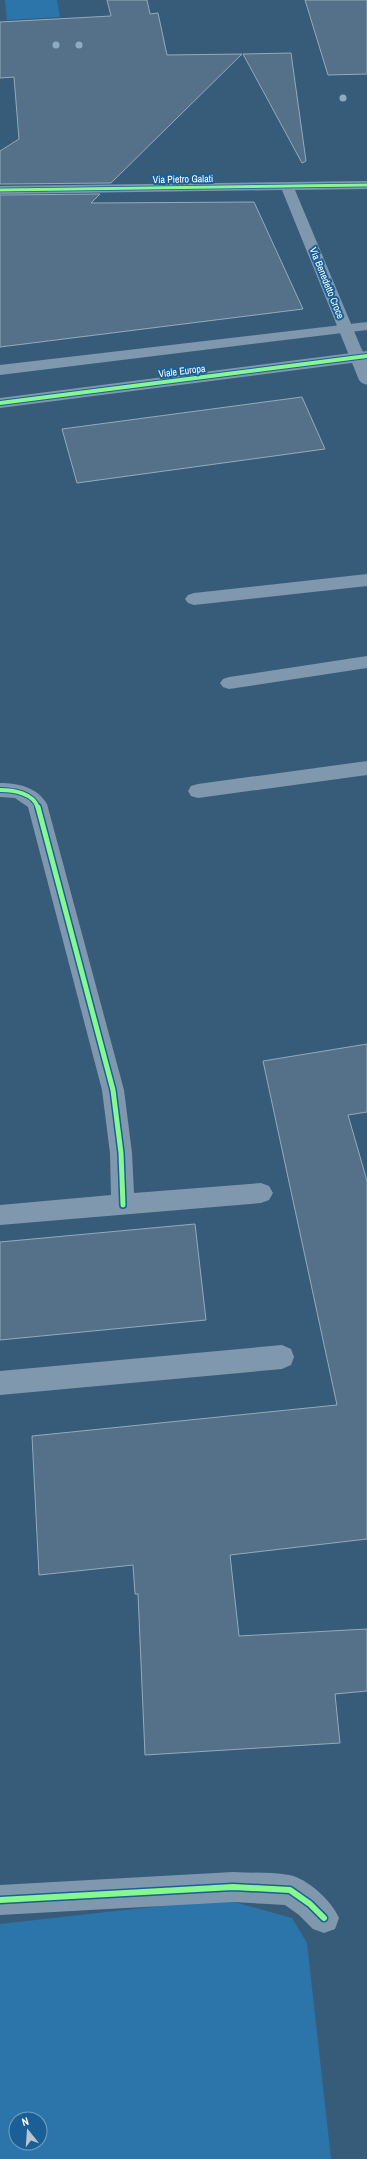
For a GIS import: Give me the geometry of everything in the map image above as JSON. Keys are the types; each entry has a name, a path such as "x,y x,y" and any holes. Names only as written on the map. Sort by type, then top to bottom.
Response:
{"street":[{"name":"Via Pietro Galati","path":"0,190 367,185"},
{"name":"Via Benedetto Croce","path":"287,187 345,328 362,357 367,380"},
{"name":"Viale Europa","path":"0,370 367,326"},
{"name":"Viale Europa","path":"0,403 362,357"},
{"path":"194,599 367,580"},
{"path":"229,683 367,662"},
{"path":"198,791 367,768"},
{"path":"0,790 19,791 30,796 36,804 113,1090 120,1154 123,1205"},
{"path":"0,1215 261,1193"},
{"path":"0,1383 282,1357"},
{"path":"0,1900 233,1887 290,1890 310,1904 324,1918"}],"shaded area":[{"path":"5,0 57,0 60,17 7,20"},
{"path":"223,1899 292,1918 307,1943 331,2159 0,2159 0,1924"}],"building":[{"path":"107,0 147,0 150,14 158,13 167,55 242,54 111,183 0,184 0,151 19,139 14,77 0,78 0,22 111,16"},
{"path":"305,0 367,0 367,74 328,75"},
{"path":"291,53 306,161 302,163 243,54"},
{"path":"100,194 91,203 254,202 303,309 0,347 0,195"},
{"path":"302,397 325,449 77,483 62,429"},
{"path":"367,1044 367,1112 348,1115 367,1181 367,1539 230,1555 239,1636 367,1629 367,1691 335,1694 340,1743 145,1755 138,1594 135,1594 133,1565 39,1575 32,1436 337,1405 263,1061"},
{"path":"195,1224 206,1320 0,1340 0,1242"}],"cycle path":[{"path":"0,190 367,185"},
{"path":"0,403 367,356"},
{"path":"0,790 20,792 37,804 113,1090 121,1153 123,1205"},
{"path":"0,1900 233,1887 290,1890 310,1904 324,1918"}]}
